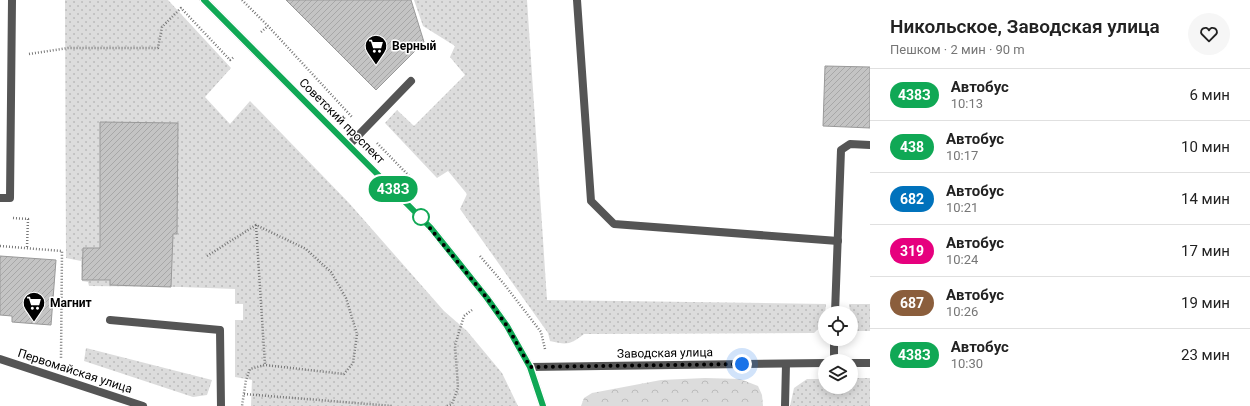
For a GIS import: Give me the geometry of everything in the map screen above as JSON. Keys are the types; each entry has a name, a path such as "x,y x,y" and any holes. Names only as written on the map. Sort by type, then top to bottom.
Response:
{"main road":[{"name":"Советский проспект","path":"204,0 431,228 487,298 507,326 530,367 543,406"}],"street":[{"path":"0,198 10,198 12,0"},
{"path":"577,0 591,201 614,224 838,241"},
{"path":"349,145 411,81"},
{"path":"835,306 841,150 850,144 870,145"},
{"path":"110,320 220,330 221,406"},
{"name":"Первомайская улица","path":"0,359 143,406"},
{"path":"858,363 870,362"},
{"name":"Заводская улица","path":"530,367 818,363"},
{"path":"785,406 786,364"}],"path":[{"path":"242,0 268,26"},
{"path":"11,54 35,54 68,48 158,48 162,27 181,8 230,60"},
{"path":"10,198 9,217 28,219 26,247"},
{"path":"207,256 256,225"},
{"path":"242,406 246,380 250,369 265,365 344,374 353,363 357,334 346,298 331,272 306,249 256,225"},
{"path":"256,225 265,365"},
{"path":"0,246 62,251 61,359"},
{"path":"447,406 452,404 458,388 454,345 464,316 487,298"},
{"path":"244,394 393,406"}],"green space":[{"path":"65,0 168,0 231,68 205,97 230,124 250,101 349,203 444,311 467,331 502,373 518,406 251,406 252,380 235,377 235,320 243,320 243,304 235,304 235,289 89,286 88,282 82,281 81,261 66,258"},
{"path":"414,0 527,0 547,300 826,304 826,306 818,306 818,329 814,333 584,334 568,343 550,341 548,333 460,209 467,194 448,171 437,178 385,123 397,110 414,126 465,75 450,57 455,46 423,26"},
{"path":"849,304 870,304 870,331 858,331 858,306 849,306"},
{"path":"86,348 212,380 207,395 193,397 84,361"},
{"path":"705,378 740,379 758,386 762,395 763,406 581,406 584,398 592,393 661,380"},
{"path":"858,378 870,378 870,406 790,406 794,388 807,379 818,379 818,394 858,394"}],"building":[{"name":"Верный","path":"286,0 411,0 424,42 376,90"},
{"path":"825,66 870,67 870,128 823,126"},
{"path":"100,122 178,123 177,234 173,234 171,287 110,285 110,280 82,280 83,248 100,248"},
{"path":"0,256 56,260 51,325 12,322 12,316 0,315"}],"bus line":[{"name":"438З","path":"204,0 431,228 487,298 507,326 530,367 543,406"}],"place":[{"name":"Верный","path":"376,66"},
{"name":"Магнит","path":"34,322"}],"route":[{"path":"421,217 487,298 507,326 530,367 742,364"}]}
